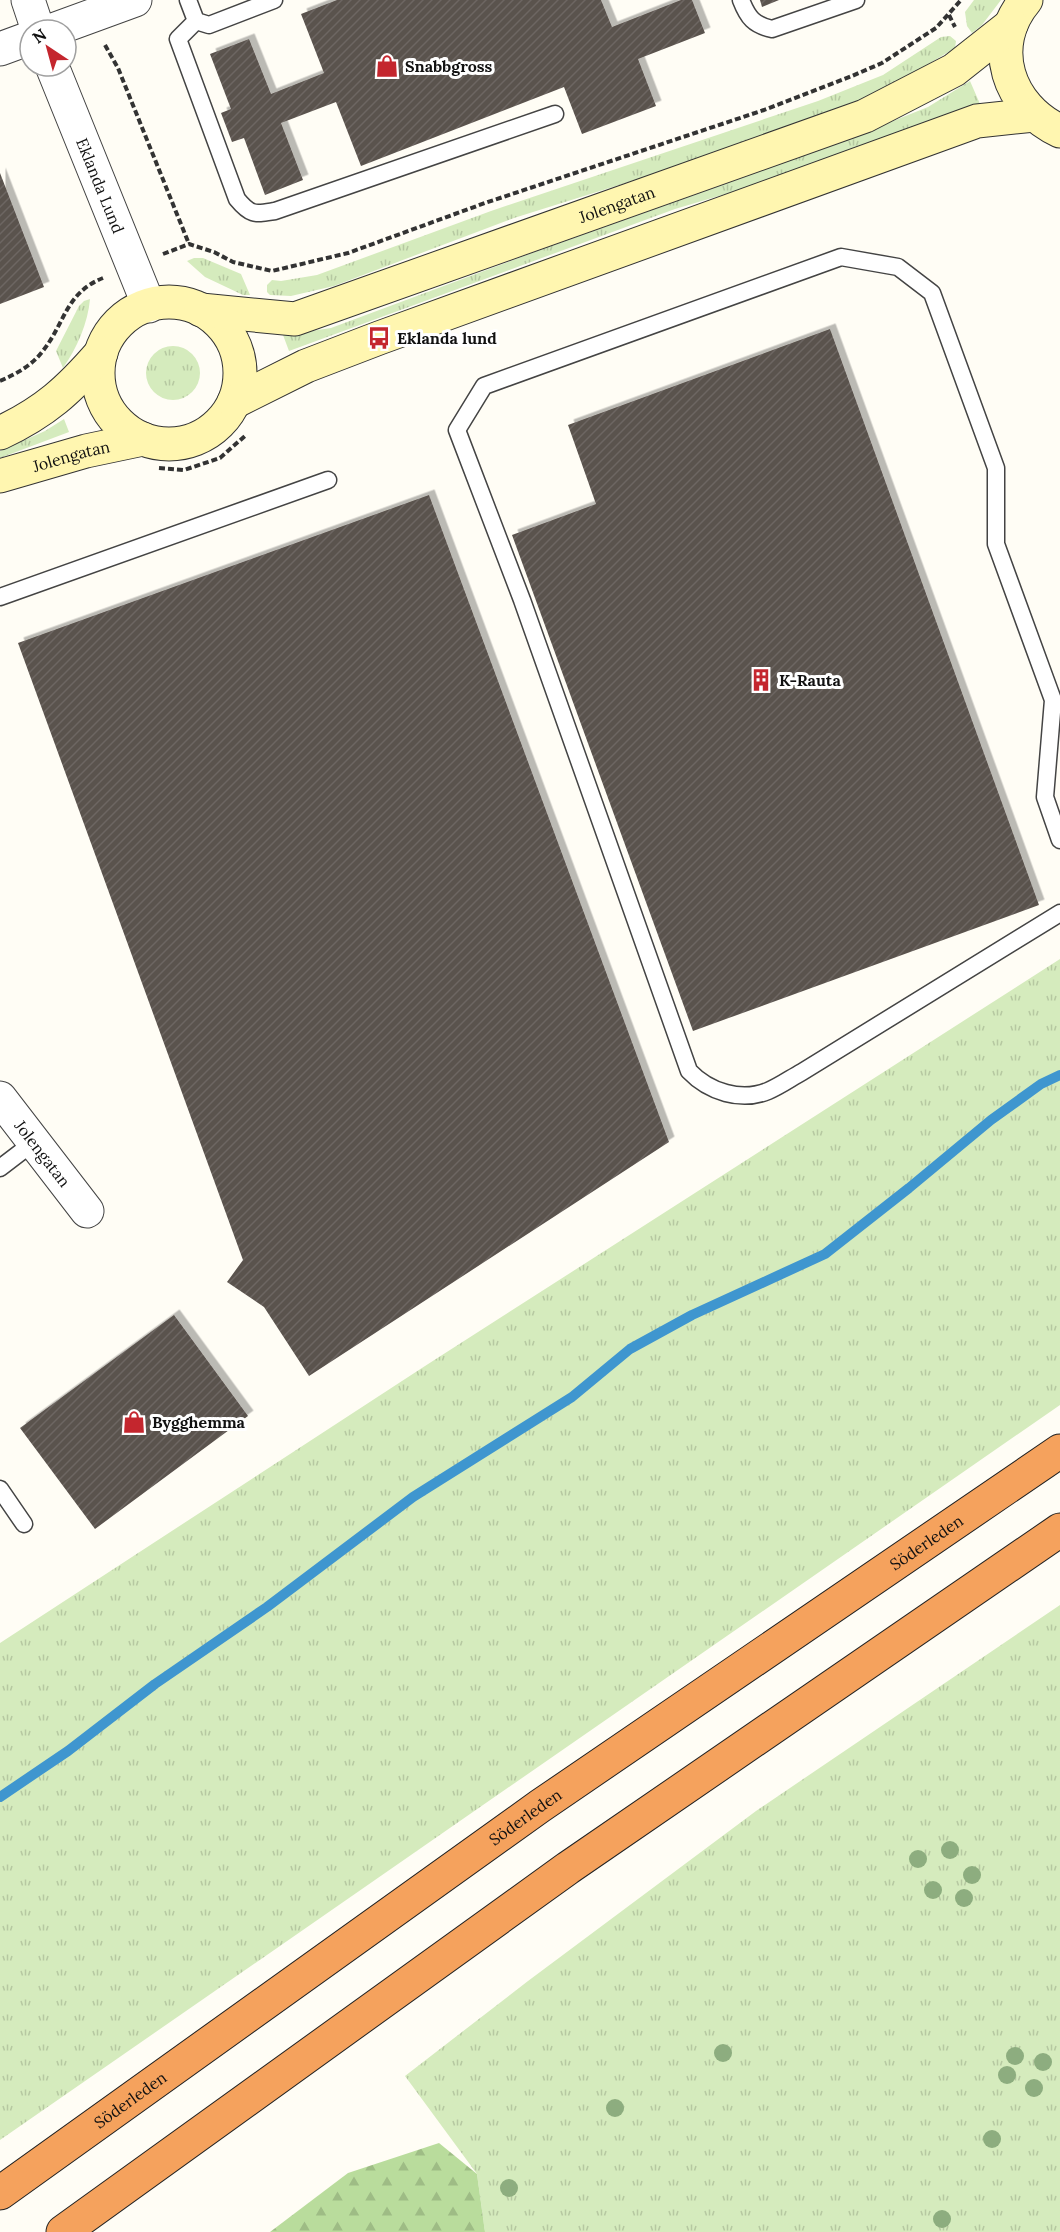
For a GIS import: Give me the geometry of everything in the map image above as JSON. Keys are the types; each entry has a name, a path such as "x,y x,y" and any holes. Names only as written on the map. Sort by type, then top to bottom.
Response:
{"highway":[{"name":"Söderleden","path":"0,2193 540,1806 1060,1450"},
{"path":"63,2232 568,1868 1060,1530"}],"street":[{"path":"28,0 34,18"},
{"path":"78,21 135,0"},
{"path":"1018,13 1007,41 1008,74 1023,103 1047,123"},
{"name":"Jolengatan","path":"201,310 295,319 865,116 954,70 1018,13"},
{"path":"0,49 18,42"},
{"name":"Eklanda Lund","path":"57,78 149,306"},
{"path":"234,402 306,366 379,338 977,121 1047,123"},
{"path":"0,433 42,411 62,396 101,353 119,324 136,311 149,306 176,303 201,310 222,327 236,349 240,376 234,402 219,424 196,439 169,444 149,454 121,425 105,404 99,379 101,353"},
{"name":"Jolengatan","path":"0,476 86,451 149,454"},
{"name":"Jolengatan","path":"0,1098 87,1211"}],"lane":[{"path":"188,0 196,21"},
{"path":"196,21 209,25 274,0"},
{"path":"741,0 745,11 758,26 772,29 856,0"},
{"path":"196,21 178,39 237,199 247,211 255,214 275,211 555,114"},
{"path":"1060,840 1045,797 1053,700 996,544 996,468 932,293 898,267 841,257 484,386 457,430 522,600 689,1071 700,1082 732,1095 749,1096 768,1091 1060,913"},
{"path":"0,597 328,480"},
{"path":"0,1168 34,1142"},
{"path":"0,1489 24,1524"}],"path":[{"path":"0,381 17,374 42,353 74,297 88,284 189,244 214,252 233,262 272,271 348,253 516,192 764,110 852,76 882,63 936,28 961,0"},
{"path":"93,15 105,45 118,68 189,244"},
{"path":"42,353 62,396"},
{"path":"149,454 184,470 220,458 248,433"}],"green space":[{"path":"974,0 1001,0 982,25 972,33 967,26 965,12"},
{"path":"950,36 956,41 955,48 882,92 721,153 514,218 334,286 291,296 270,295 267,292 267,285 272,280 281,281 317,275 491,211 818,101 883,75 941,37"},
{"path":"970,81 980,104 793,174 675,209 289,351 283,335 331,328 828,147 928,107"},
{"path":"203,258 241,274 250,295 243,295 205,277 187,261"},
{"path":"90,299 81,335 63,368 56,351 79,306"},
{"path":"173,346 183,348 192,354 198,363 200,373 198,383 192,392 183,398 173,400 163,398 154,392 148,383 146,373 148,363 154,354 163,348"},
{"path":"64,419 69,432 0,458 0,451 45,431"},
{"path":"1060,959 1060,1405 0,2140 0,1643 425,1366"},
{"path":"1060,1605 1060,2232 485,2232 477,2174 405,2076 756,1811"},
{"path":"439,2143 477,2174 485,2232 270,2232 348,2173"}],"building":[{"path":"337,0 601,0 612,27 681,0 692,0 705,33 638,59 656,106 582,134 564,87 361,166 336,102 281,123 303,180 265,195 244,138 232,142 221,113 231,109 210,54 249,39 271,94 324,73 301,14"},
{"path":"760,0 779,0 762,7"},
{"path":"0,173 44,287 0,304"},
{"name":"K-Rauta","path":"830,329 1039,905 693,1031 512,535 596,504 568,425"},
{"path":"429,495 669,1142 309,1376 264,1307 227,1282 243,1260 18,643"},
{"name":"Bygghemma","path":"174,1315 248,1416 95,1529 20,1428"}],"waterway":[{"path":"0,1797 68,1751 155,1684 267,1607 413,1497 572,1397 630,1349 692,1315 825,1254 991,1120 1041,1084 1060,1075"}],"place":[{"name":"Snabbgross","path":"387,66"},
{"name":"Eklanda lund","path":"379,338"},
{"name":"K-Rauta","path":"761,680"},
{"name":"Bygghemma","path":"134,1422"}]}
